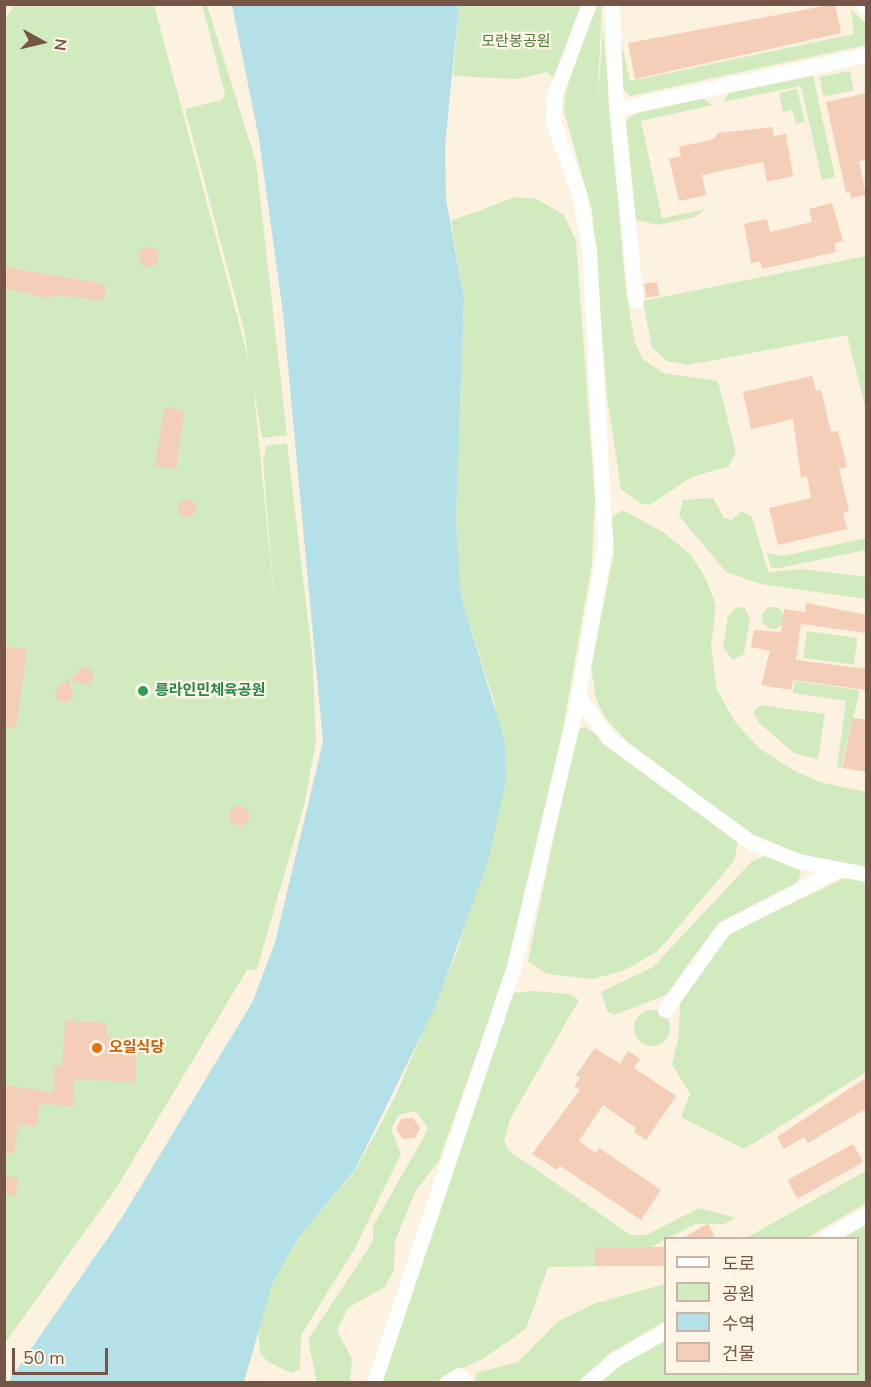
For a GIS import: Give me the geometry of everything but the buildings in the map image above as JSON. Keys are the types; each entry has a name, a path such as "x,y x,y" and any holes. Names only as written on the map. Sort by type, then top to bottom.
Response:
{"street":[{"path":"374,1383 513,970 578,695 605,544 605,501 589,249 579,195 553,121 554,96 589,4"},
{"path":"613,5 616,109 636,301"},
{"path":"616,109 867,56"},
{"path":"578,695 608,738 749,841 798,861 867,874"},
{"path":"665,1010 724,928 839,869"},
{"path":"829,1237 867,1215"},
{"path":"588,1383 615,1359 664,1331"},
{"path":"447,1383 459,1375 465,1383"}],"green space":[{"name":"릉라인민체육공원","path":"15,5 154,5 252,372 275,606 263,461 266,446 287,443 312,654 316,741 304,806 257,969 247,970 117,1187 5,1343 5,19"},
{"path":"202,5 207,5 256,162 287,435 262,438 244,330 185,109 222,100 225,94"},
{"name":"모란봉공원","path":"459,5 585,5 554,78 547,72 517,79 453,76"},
{"path":"595,5 602,5 597,110 603,28 626,291 635,343 643,359 663,373 718,381 736,452 729,466 692,477 650,505 639,503 621,489 607,397 592,210 564,112 565,93"},
{"path":"851,10 866,23 866,45 630,96 623,89 620,36 630,81 854,34"},
{"path":"850,71 854,91 823,97 820,77"},
{"path":"813,76 835,177 822,180 801,86 723,102 729,93"},
{"path":"797,89 805,122 796,124 792,110 783,112 779,93"},
{"path":"702,98 713,105 641,121 662,218 706,209 695,217 658,225 636,220 626,120 637,113"},
{"path":"515,197 537,199 564,215 576,241 595,499 592,564 563,729 507,969 439,1161 415,1192 395,1241 394,1270 385,1287 348,1308 337,1331 352,1358 350,1382 317,1382 308,1340 373,1241 373,1226 423,1138 428,1127 415,1111 399,1115 391,1129 401,1154 355,1248 301,1335 300,1369 291,1373 267,1361 260,1353 258,1327 272,1285 298,1238 355,1171 394,1099 457,952 506,781 494,701 461,596 456,521 464,298 451,221"},
{"path":"866,256 866,410 847,335 688,365 667,361 652,348 643,301"},
{"path":"713,498 724,518 732,520 741,511 752,517 768,572 803,569 866,577 866,599 761,584 726,572 679,516 683,500"},
{"path":"623,510 663,532 690,554 704,575 716,605 711,647 717,690 736,723 760,749 793,770 820,782 866,792 866,868 798,854 752,834 629,743 605,718 596,699 591,666 614,553 612,517"},
{"path":"866,538 866,550 779,568 771,568 767,553 783,556"},
{"path":"736,607 745,608 750,619 744,654 733,660 723,647 728,616"},
{"path":"773,607 783,614 784,618 777,628 773,629 763,622 762,618 769,608"},
{"path":"807,631 858,638 854,665 803,658"},
{"path":"794,681 860,690 841,768 837,767 846,701 793,693"},
{"path":"760,705 825,714 818,759 794,753 759,723 753,712"},
{"path":"586,727 738,843 734,861 658,951 625,970 593,979 547,974 528,961 565,782 579,729"},
{"path":"765,856 797,868 801,872 797,885 715,928 666,995 614,1015 607,1011 601,992 653,967 752,861"},
{"path":"845,878 866,882 866,1072 744,1149 681,1117 690,1094 672,1064 679,1035 680,1000 727,934"},
{"path":"534,991 569,994 579,1000 510,1119 504,1142 509,1151 631,1235 646,1235 699,1208 736,1218 724,1224 696,1224 670,1237 664,1237 664,1240 613,1266 548,1267 526,1329 484,1358 435,1382 380,1382 509,1002 513,993"},
{"path":"652,1010 665,1015 670,1028 665,1041 652,1046 639,1041 634,1028 639,1015"},
{"path":"866,1171 866,1203 809,1237 748,1237"},
{"path":"866,1221 866,1382 600,1382 620,1363 664,1338 664,1375 859,1375 859,1237 839,1237"},
{"path":"664,1284 664,1322 609,1354 579,1382 475,1382 476,1373 518,1362 557,1322 596,1303"}],"water":[{"path":"232,5 459,5 445,146 446,199 464,298 456,521 461,596 505,742 506,781 488,861 436,1005 355,1170 298,1238 272,1285 244,1382 8,1382 121,1219 253,1001 275,942 323,742 283,313 259,139"}],"place":[{"name":"릉라인민체육공원","path":"143,691"},
{"name":"오일식당","path":"97,1048"}]}
